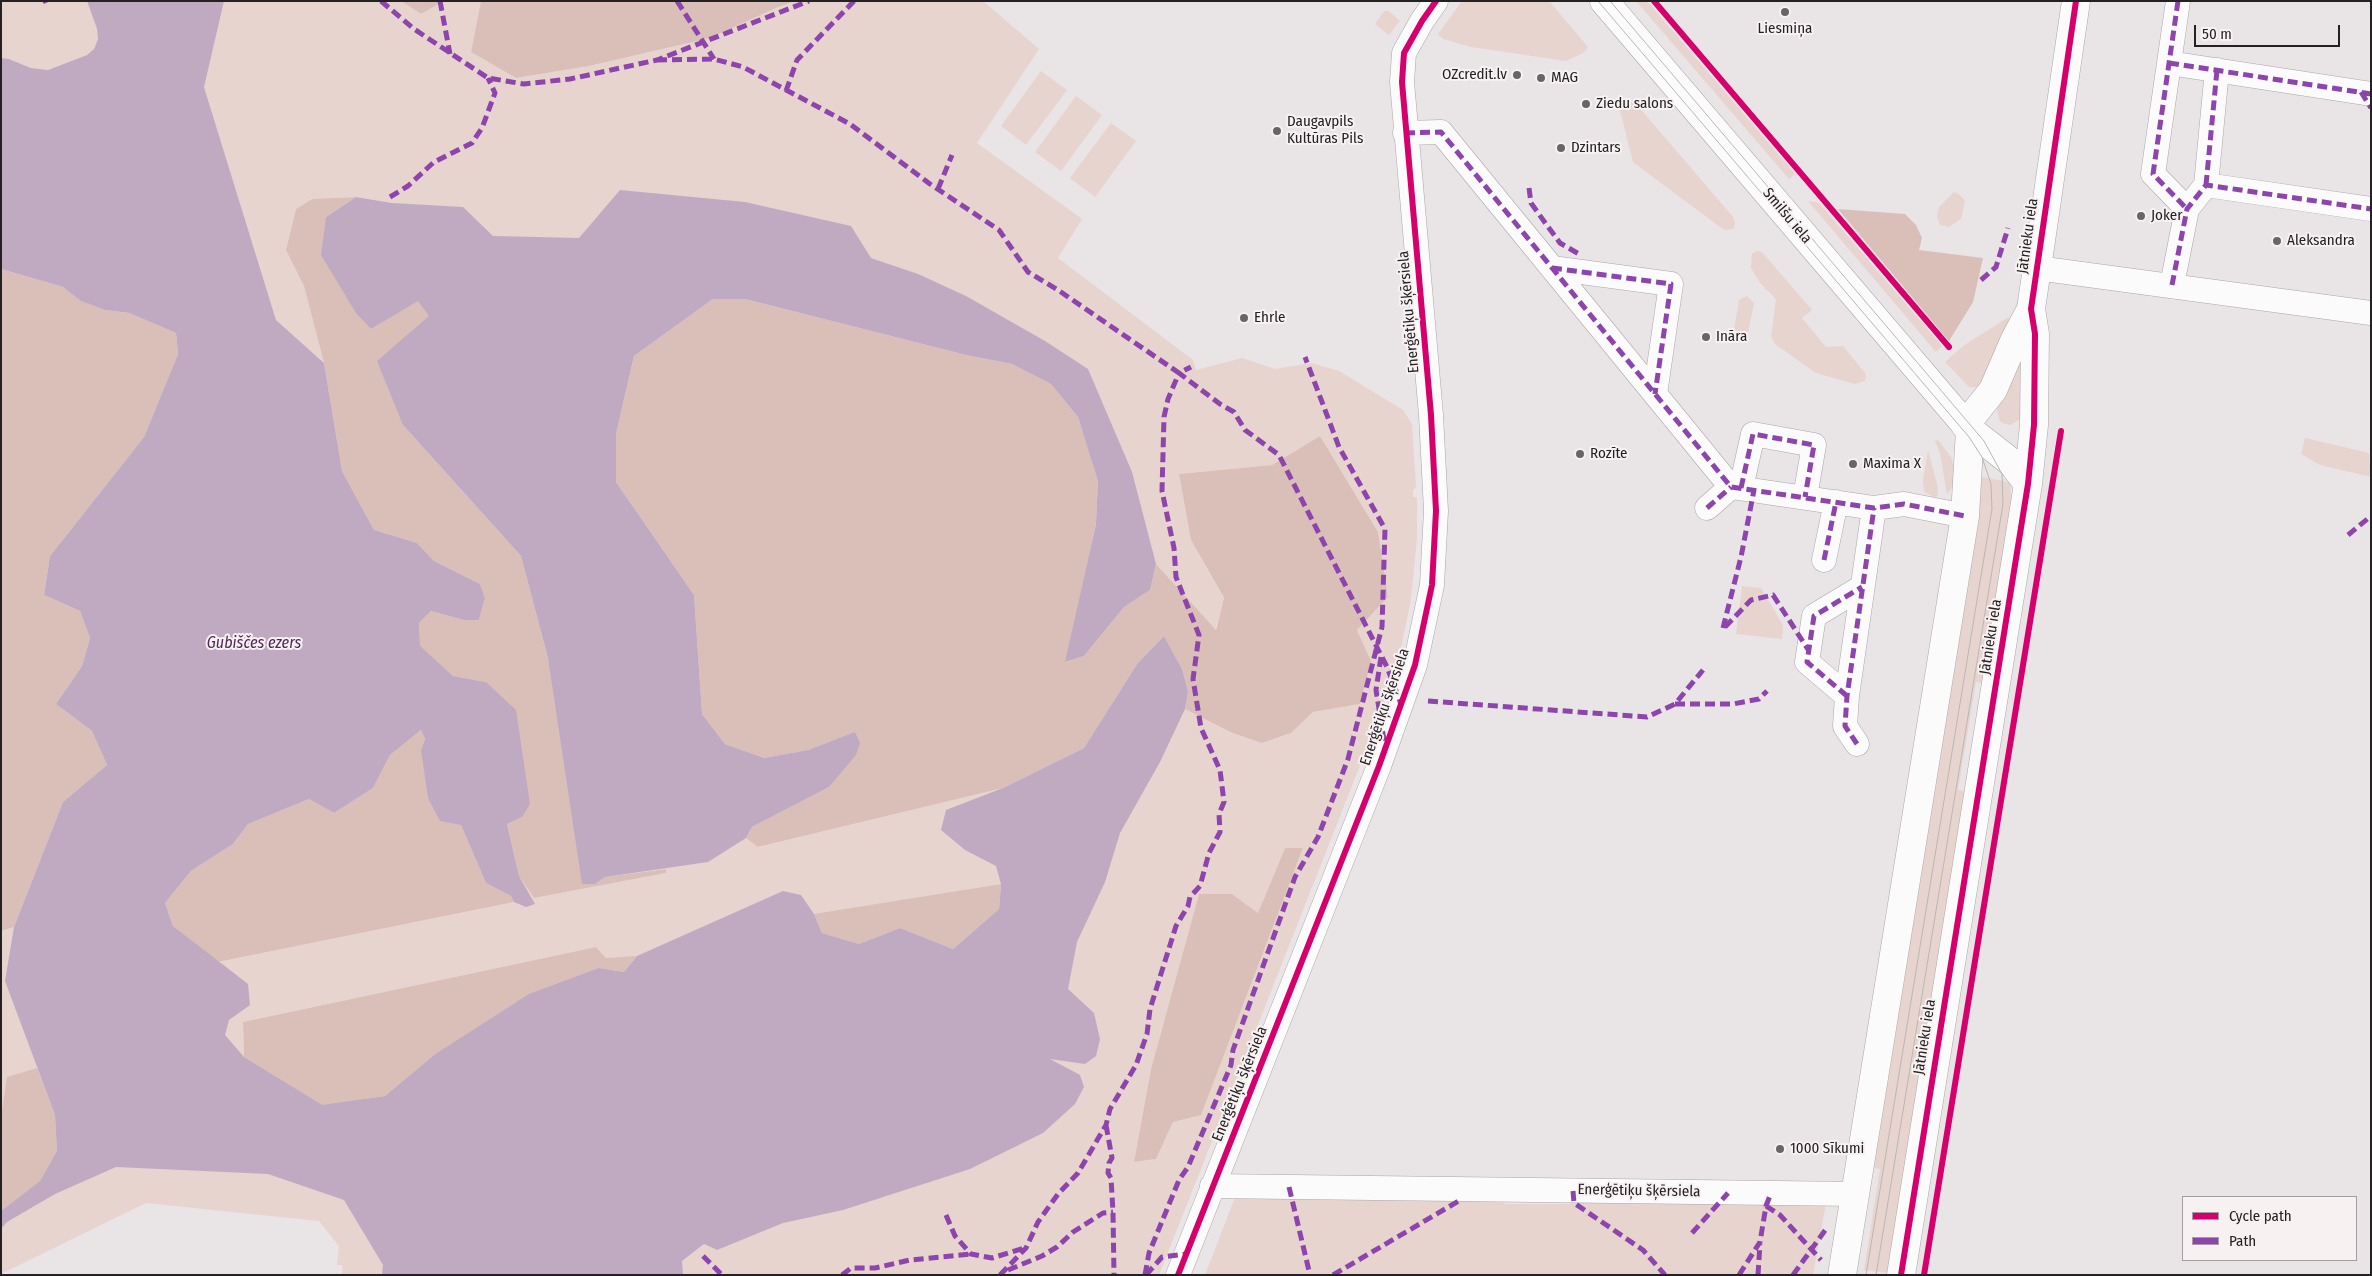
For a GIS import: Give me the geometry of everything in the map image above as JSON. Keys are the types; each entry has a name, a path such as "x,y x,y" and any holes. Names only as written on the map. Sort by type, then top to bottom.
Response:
{"street":[{"name":"Enerģētiķu šķērsiela","path":"1178,1275 1402,704 1415,666 1432,585 1436,511 1431,415 1402,82 1404,53 1436,1"},
{"name":"Smilšu iela","path":"1604,1 1968,428 2011,462 2028,484"},
{"name":"Jātnieku iela","path":"1900,1275 2028,484 2034,425 2034,334 2031,308 2076,1"},
{"path":"2178,1 2153,174 2187,209"},
{"path":"2169,63 2371,94"},
{"path":"2172,285 2187,209 2206,185 2217,70"},
{"path":"1405,133 1441,132 1655,394 1736,487 1874,508 1904,504 1965,516"},
{"path":"2206,185 2371,209"},
{"path":"1552,268 1671,284 1655,394"},
{"name":"Jātnieku iela","path":"2037,268 2371,312"},
{"name":"Jātnieku iela","path":"1968,428 1993,390 2031,308"},
{"path":"1842,1275 1965,516 1968,428"},
{"path":"1707,508 1736,487 1753,434 1814,445 1805,498"},
{"path":"1824,560 1836,502"},
{"path":"1857,744 1845,726 1847,696 1874,508"},
{"path":"1847,696 1807,662 1814,616 1862,587"},
{"name":"Enerģētiķu šķērsiela","path":"1212,1186 1856,1194"}],"shaded area":[{"path":"1,1 87,1 97,29 98,39 94,49 87,55 48,70 31,68 9,59 1,58"},
{"path":"187,1 401,1 421,14 444,1 481,1 471,52 516,78 589,66 710,38 795,1 983,1 1039,49 977,143 1082,219 1058,258 1193,360 1196,370 1242,358 1275,369 1311,363 1339,371 1403,410 1412,424 1416,488 1413,490 1413,497 1417,497 1417,538 1411,599 1398,662 1378,720 1227,1103 1223,1102 1221,1110 1224,1111 1159,1275 677,1275 682,1261 704,1244 717,1250 730,1235 767,1217 767,1205 751,1199 742,1208 708,1190 690,1186 685,1210 674,1227 654,1231 645,1251 620,1275 342,1275 342,1265 337,1265 339,1246 319,1221 146,1203 1,1274 1,931 14,927 63,802 107,765 92,731 56,704 82,666 90,638 114,638 155,672 193,678 240,654 285,661 309,596 299,578 325,544 356,545 300,475 308,430 329,394 342,471 374,530 417,543 434,561 480,584 485,598 479,620 464,620 431,611 419,623 420,646 453,676 486,682 516,710 530,804 522,817 507,824 519,876 534,898 666,873 665,869 605,877 595,884 582,884 548,658 521,556 570,533 610,540 616,482 694,595 702,714 725,744 764,758 808,750 855,732 860,743 856,755 829,787 752,827 746,838 759,847 1003,788 989,811 1002,825 1038,833 1050,847 1041,893 1025,910 1026,886 1015,878 1001,884 814,915 822,933 859,944 900,928 953,949 1000,936 977,972 1008,984 1049,941 1051,896 1075,829 1105,811 1107,763 1111,743 1134,716 1146,692 1143,670 1137,664 1164,636 1182,669 1188,691 1185,709 1231,733 1262,743 1291,733 1313,712 1360,704 1371,661 1357,630 1388,597 1378,532 1320,436 1272,465 1179,474 1191,540 1224,599 1215,630 1156,564 1150,590 1124,607 1084,656 1065,662 1096,524 1098,481 1078,417 1051,384 1012,364 1012,322 1003,317 993,328 948,305 939,294 916,293 889,264 871,258 847,259 819,231 686,223 593,270 546,280 539,262 521,260 523,286 514,291 502,265 464,229 408,218 392,203 356,197 312,199 296,209 286,250 304,286 324,363 276,320 204,87 191,61 182,14","holes":["421,730 425,739 421,750 428,798 440,821 461,825 486,883 511,896 514,902 219,962 173,926 165,903 191,871 233,844 248,824 309,799 334,813 373,788 390,755","1285,848 1303,848 1201,1114 1173,1122 1156,1159 1134,1162 1151,1069 1199,894 1232,894 1258,913","596,947 606,958 637,957 624,972 599,968 529,994 434,1055 385,1096 322,1105 244,1057 243,1022"]},
{"path":"401,1 444,1 421,14"},
{"path":"481,1 795,1 710,38 589,66 516,78 471,52"},
{"path":"1462,1 1549,1 1588,47 1583,53 1566,61 1471,47 1443,39 1438,34"},
{"path":"1636,1 1647,1 1795,174 1789,179"},
{"path":"1384,11 1389,11 1400,21 1389,35 1375,24"},
{"path":"1041,71 1067,90 1026,145 1001,126"},
{"path":"1076,96 1102,115 1061,171 1035,152"},
{"path":"1627,100 1637,105 1734,218 1735,224 1733,229 1724,230 1633,162 1620,110 1622,102"},
{"path":"1111,123 1136,141 1095,197 1070,178"},
{"path":"1954,192 1965,201 1961,219 1949,227 1940,225 1937,217 1939,207"},
{"path":"356,197 326,217 371,329 418,300 430,316 403,425 521,556 548,658 595,884 605,877 666,869 666,873 534,898 519,876 507,824 522,817 486,682 453,676 420,647 419,623 431,611 464,620 479,620 485,598 480,584 434,561 417,543 374,530 342,471 324,363 304,286 286,250 296,209 312,199"},
{"path":"1808,201 1819,203 1942,346 1936,352"},
{"path":"1838,209 1905,214 1916,225 1922,238 1919,250 1983,258 1973,302 1949,341"},
{"path":"1757,251 1762,252 1812,310 1802,318 1826,347 1843,346 1866,374 1865,381 1855,384 1816,373 1775,344 1771,337 1776,299 1760,283 1751,268 1752,254"},
{"path":"1,269 63,287 82,301 105,310 129,313 176,333 178,354 144,437 50,556 44,595 80,611 90,638 82,666 56,704 92,731 107,765 63,802 14,927 1,931"},
{"path":"1747,296 1754,303 1748,333 1741,336 1734,330 1739,300"},
{"path":"713,299 745,299 966,355 1012,364 1051,384 1078,417 1098,480 1096,523 1066,662 1084,656 1124,607 1150,590 1156,564 1216,630 1224,598 1191,540 1179,474 1272,465 1320,436 1378,532 1388,597 1357,630 1371,661 1360,704 1313,712 1291,733 1262,743 1232,733 1185,709 1188,691 1182,669 1164,636 1137,664 1084,748 1003,788 758,847 746,838 752,827 829,787 856,732 808,750 764,758 725,744 702,714 694,595 616,482 616,434 634,356"},
{"path":"2007,318 2011,318 1982,384 1976,387 1969,387 1945,362 1963,346"},
{"path":"2019,364 2022,367 2020,419 2011,425 2005,424 2000,421 1997,410 2014,369"},
{"path":"2305,438 2369,453 2371,477 2320,465 2301,454"},
{"path":"1938,440 1951,457 1954,468 1956,483 1947,494 1940,453 1935,441"},
{"path":"1928,451 1937,484 1938,496 1933,497 1924,491 1923,480"},
{"path":"1982,477 2010,482 2012,506 1983,683 1976,682 1958,790 1966,791 1888,1273 1864,1270 1880,1169 1874,1168 1976,536"},
{"path":"1742,586 1761,588 1783,625 1782,639 1736,634"},
{"path":"421,730 425,739 421,750 461,825 486,883 511,896 514,902 218,962 173,926 165,903 191,871 233,844 248,824 309,799 334,813 373,788 390,755"},
{"path":"1285,848 1303,848 1201,1115 1173,1122 1156,1159 1134,1162 1151,1069 1199,894 1232,894 1258,913"},
{"path":"1001,884 999,909 953,949 900,928 859,944 822,933 814,914"},
{"path":"596,947 606,958 637,956 624,972 599,968 434,1055 385,1096 322,1106 244,1057 243,1022"},
{"path":"37,1068 55,1115 57,1151 40,1181 1,1211 1,1117 7,1077"},
{"path":"1237,1192 1488,1195 1506,1204 1569,1204 1585,1198 1826,1203 1813,1275 1205,1275"}],"water":[{"name":"Gubiščes ezers","path":"87,1 224,1 204,87 276,320 324,363 342,471 374,530 417,543 434,561 480,584 485,598 479,620 464,620 431,611 419,623 420,646 453,676 486,682 516,710 530,804 522,817 507,824 519,876 535,904 526,907 514,902 511,896 486,883 461,825 440,821 428,798 421,750 425,739 421,730 390,755 373,788 334,813 309,799 248,824 233,844 191,871 165,903 173,926 248,984 250,1005 229,1020 225,1035 244,1057 322,1105 385,1096 434,1055 529,994 599,968 624,972 637,956 783,891 801,895 814,914 822,933 859,944 900,928 953,949 999,909 1001,884 996,866 965,850 941,830 946,810 1003,788 1084,748 1137,664 1164,636 1182,669 1188,691 1185,709 1160,762 1120,833 1105,882 1077,942 1068,989 1094,1013 1100,1039 1096,1056 1085,1064 1050,1059 1080,1075 1084,1087 1075,1104 1043,1133 970,1169 843,1210 783,1223 717,1250 704,1244 682,1261 683,1275 382,1275 383,1265 344,1200 268,1174 116,1167 55,1194 7,1222 1,1229 1,1211 40,1181 57,1151 55,1115 5,981 14,927 63,802 107,765 92,731 56,704 82,666 90,638 80,611 44,595 50,556 144,437 178,354 176,333 129,313 105,310 81,301 63,287 1,269 1,58 9,59 31,68 48,70 87,55 94,49 98,39 97,29"},
{"path":"620,190 745,202 851,226 871,258 918,274 966,296 1045,341 1088,369 1132,472 1156,564 1150,590 1124,607 1084,656 1065,662 1096,524 1098,481 1078,417 1051,384 1012,364 966,355 745,299 713,299 634,356 616,434 616,482 694,595 702,714 725,744 764,758 808,750 855,732 860,743 856,755 829,787 752,827 746,838 708,862 605,877 595,884 582,884 548,658 521,556 403,425 377,361 429,316 418,301 371,329 356,313 321,255 326,217 356,197 392,203 463,207 493,236 579,238"}],"tram line":[{"path":"1598,1 1969,437 1982,457 1991,484 1992,509 1866,1275"},
{"path":"1610,1 1984,441 2002,474 2003,504 1876,1275"}],"marked path":[{"path":"381,1 414,29 488,78 524,84 570,79 657,60 809,1"},
{"path":"440,1 450,54"},
{"path":"677,1 714,59"},
{"path":"786,91 797,60 854,1"},
{"path":"2178,1 2153,174 2187,209"},
{"path":"657,60 714,59 743,67 850,124 930,184 999,230 1028,272 1058,290 1179,373 1191,367"},
{"path":"2169,63 2371,94"},
{"path":"2206,185 2217,70"},
{"path":"390,197 408,186 434,162 472,143 482,128 495,93 488,78"},
{"path":"2361,92 2371,108"},
{"path":"1405,133 1441,132 1731,487 1874,508 1904,504 1965,516"},
{"path":"938,189 952,155"},
{"path":"2172,285 2187,209 2206,185 2371,209"},
{"path":"1529,188 1531,203 1560,243 1579,254"},
{"path":"1981,280 1996,267 2008,228"},
{"path":"1552,268 1671,284 1655,394"},
{"path":"1145,1275 1149,1253 1179,1180 1188,1167 1231,1065 1233,1050 1295,877 1318,837 1348,759 1382,627 1385,529 1339,447 1305,357"},
{"path":"1000,1275 1026,1248 1038,1222 1058,1194 1078,1173 1106,1125 1110,1109 1136,1065 1147,1034 1150,1009 1176,926 1188,906 1190,897 1200,886 1209,853 1220,832 1219,814 1224,802 1220,770 1201,728 1193,679 1199,635 1176,577 1174,548 1162,491 1164,417 1168,399 1179,373 1220,404 1234,412 1245,430 1279,455 1387,667 1401,704"},
{"path":"1741,488 1753,434 1814,445 1805,497"},
{"path":"1707,508 1731,487"},
{"path":"1723,628 1741,557 1754,490"},
{"path":"1824,560 1836,502"},
{"path":"1857,744 1845,726 1847,696 1874,508"},
{"path":"2348,535 2371,516"},
{"path":"1847,696 1807,662 1814,616 1862,587"},
{"path":"1725,627 1751,600 1773,595 1809,651"},
{"path":"1381,657 1376,690 1385,746"},
{"path":"1428,701 1647,717 1675,704 1703,670"},
{"path":"1675,704 1733,704 1759,699 1767,691"},
{"path":"1106,1125 1112,1158 1109,1163 1108,1173 1111,1178 1114,1275"},
{"path":"1289,1187 1310,1275"},
{"path":"1573,1191 1574,1203 1643,1250 1665,1275"},
{"path":"1692,1233 1728,1193"},
{"path":"1739,1275 1760,1242 1766,1206 1771,1193"},
{"path":"1333,1275 1462,1199"},
{"path":"1766,1206 1780,1215 1821,1260"},
{"path":"1008,1270 1042,1256 1057,1247 1073,1232 1103,1213 1113,1212"},
{"path":"946,1215 955,1236 971,1254 992,1258 1024,1248"},
{"path":"1793,1275 1826,1229"},
{"path":"1758,1275 1760,1244"},
{"path":"842,1275 851,1268 875,1268 910,1260 971,1254"},
{"path":"1146,1275 1162,1257 1186,1254"},
{"path":"703,1256 722,1275"}],"cycle path":[{"path":"1178,1275 1379,766 1415,665 1432,585 1436,511 1431,415 1402,82 1404,53 1436,1"},
{"path":"1654,1 1949,347"},
{"path":"1901,1275 2028,484 2034,425 2035,334 2031,309 2076,1"},
{"path":"1924,1275 2061,431"}],"place":[{"name":"Liesmiņa","path":"1785,12"},
{"name":"OZcredit.lv","path":"1517,75"},
{"name":"MAG","path":"1541,78"},
{"name":"Ziedu salons","path":"1586,104"},
{"name":"Daugavpils Kultūras Pils","path":"1277,131"},
{"name":"Dzintars","path":"1561,148"},
{"name":"Joker","path":"2141,216"},
{"name":"Aleksandra","path":"2277,241"},
{"name":"Ehrle","path":"1244,318"},
{"name":"Ināra","path":"1706,337"},
{"name":"Rozīte","path":"1580,454"},
{"name":"Maxima X","path":"1853,464"},
{"name":"1000 Sīkumi","path":"1780,1149"}]}
